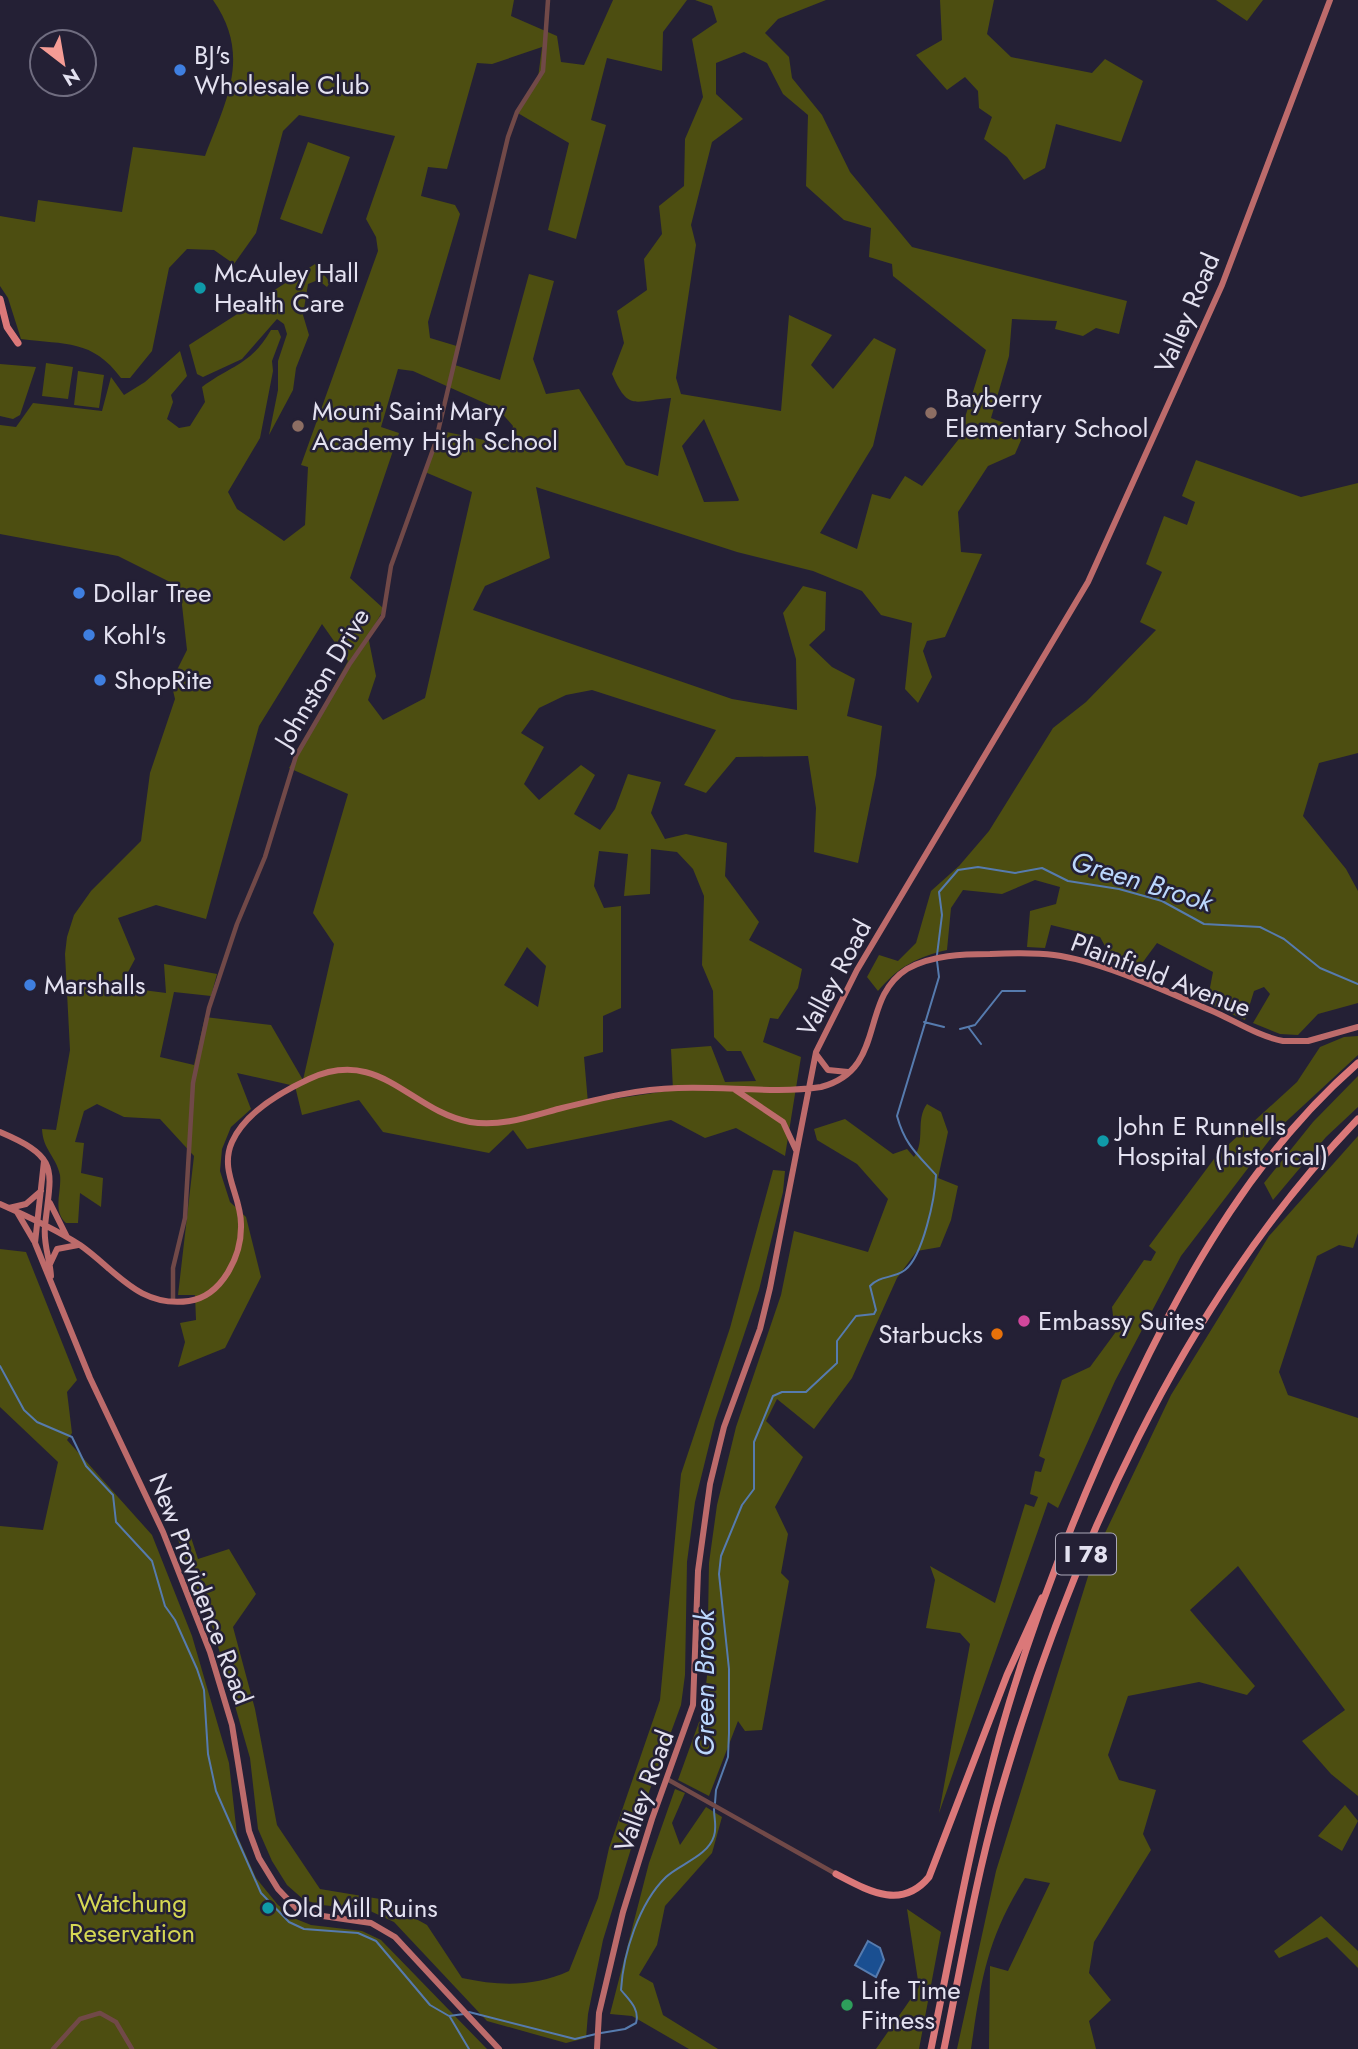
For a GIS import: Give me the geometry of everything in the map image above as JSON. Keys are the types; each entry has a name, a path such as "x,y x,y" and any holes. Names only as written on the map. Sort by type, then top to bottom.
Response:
{"highway":[{"path":"0,321 1,302"},
{"path":"1,302 7,327 18,343"},
{"name":"I 78","path":"931,2049 971,1849 999,1738 1071,1527 1117,1420 1189,1277 1262,1167 1313,1106 1357,1064"},
{"name":"I 78","path":"944,2049 998,1801 1044,1661 1110,1499 1177,1369 1233,1277 1306,1178 1358,1119"},
{"path":"836,1874 887,1896 911,1892 929,1877 1007,1675 1037,1604 1047,1592"}],"main road":[{"name":"Valley Road","path":"598,2045 598,2027 623,1912 695,1695 698,1571 710,1483 724,1427 760,1329 798,1154 807,1088 816,1052 857,970 1088,582 1222,285 1330,0"},
{"name":"Plainfield Avenue","path":"850,1072 866,1054 879,1006 888,987 910,968 944,958 1010,953 1077,960 1283,1041 1307,1041 1358,1027"},
{"path":"816,1052 828,1070 839,1074 850,1072"},
{"path":"0,1204 79,1245 129,1288 152,1298 173,1301 198,1299 211,1293 222,1282 233,1259 241,1225 228,1166 231,1143 258,1110 311,1078 345,1070 379,1076 401,1086 440,1113 486,1124 514,1121 603,1098 654,1089 807,1088 828,1085 850,1072"},
{"path":"733,1088 783,1122 798,1154"},
{"path":"0,1132 35,1151 44,1161 41,1168 42,1190 35,1243"},
{"name":"New Providence Road","path":"44,1161 52,1175 45,1226 51,1278"},
{"path":"9,1208 26,1205 42,1190"},
{"path":"50,1201 55,1219 68,1238"},
{"name":"New Providence Road","path":"17,1212 51,1278 90,1378 163,1532 210,1652 232,1725 249,1831 263,1866 287,1900 303,1912 359,1919 384,1929 409,1950 499,2049"},
{"path":"50,1266 57,1250 79,1245"}],"street":[{"name":"Johnston Drive","path":"173,1301 173,1268 185,1218 193,1083 209,1008 237,924 265,856 296,756 383,615 391,566 439,432 508,137 517,112 543,71 548,0"},
{"path":"667,1779 836,1874"},
{"path":"52,2049 80,2019 100,2013 116,2022 132,2049"}],"green space":[{"path":"213,0 514,0 511,16 557,36 561,62 584,65 613,0 687,0 663,32 662,71 607,58 591,120 606,125 576,239 548,230 569,143 516,112 538,78 542,47 492,64 477,63 447,169 428,167 421,196 455,205 460,214 428,322 430,338 460,347 455,365 500,380 529,274 554,281 533,359 546,394 579,389 626,465 658,476 671,398 641,402 629,399 623,394 612,374 624,343 617,311 647,290 644,259 662,234 659,206 684,186 685,139 703,97 692,39 717,22 712,6 695,0 826,0 778,19 765,33 789,57 792,78 822,115 850,172 912,247 1127,301 1119,334 1096,328 1083,336 1055,329 1057,321 1012,319 1009,356 991,418 1025,431 1015,454 988,466 958,512 961,552 982,554 945,637 927,641 923,651 932,677 918,703 905,689 912,623 881,615 862,591 813,571 737,552 536,487 550,558 485,586 473,610 732,699 797,710 796,659 783,613 803,586 826,592 825,630 809,645 832,667 855,679 847,716 882,726 876,775 858,863 814,852 816,808 808,756 736,757 706,793 684,785 716,730 592,690 566,695 539,708 521,733 544,747 524,784 539,800 581,765 595,775 574,814 600,830 615,809 628,774 661,782 651,813 665,839 686,834 727,843 725,876 759,922 749,940 802,969 798,988 778,1019 770,1018 763,1042 801,1057 785,1156 736,1128 705,1138 671,1120 527,1149 513,1130 489,1153 383,1132 359,1100 302,1115 295,1086 237,1073 251,1109 231,1127 222,1149 220,1171 230,1202 246,1217 261,1277 225,1348 178,1367 185,1342 180,1323 196,1320 195,1295 178,1295 194,1156 160,1119 124,1117 97,1104 84,1111 75,1142 84,1143 81,1173 103,1178 101,1207 80,1193 78,1223 66,1223 58,1207 60,1175 42,1129 56,1130 70,1050 65,954 74,915 91,891 141,841 150,773 175,699 171,682 187,650 180,587 118,556 0,534 0,425 16,427 33,403 102,411 111,377 124,395 145,382 180,351 187,376 171,395 173,402 167,419 179,428 190,426 205,402 202,387 248,358 271,330 278,330 281,337 272,361 273,371 260,438 228,492 237,509 284,541 305,525 308,467 301,465 378,251 376,237 366,219 395,136 299,115 283,131 256,233 234,264 214,250 187,249 169,268 152,351 130,378 121,378 99,356 77,346 21,339 8,298 0,286 0,216 35,222 38,200 122,212 133,147 205,156 232,78 231,40 225,20","holes":["744,52 767,63 783,94 808,115 806,186 844,220 871,228 869,257 892,264 893,276 986,350 958,440 922,486 905,476 890,499 872,494 857,549 820,533 873,446 896,349 874,338 833,389 811,365 832,335 789,315 781,411 681,394 676,378 696,245 691,225 712,142 743,119 716,94 716,63","398,369 413,371 498,409 513,426 508,445 437,430 425,472 472,492 425,698 383,720 368,700 376,676 368,636 384,609 350,578 399,433 381,427","704,419 739,500 704,502 682,446","322,624 348,661 289,768 348,794 313,913 334,944 303,1080 271,1025 205,1017 194,1065 160,1057 174,992 211,996 217,974 164,964 166,993 120,987 135,959 118,918 156,905 206,919 259,726","651,849 677,852 693,869 704,896 702,965 713,991 714,1037 727,1051 741,1051 756,1081 725,1082 711,1046 671,1049 673,1090 588,1103 584,1057 603,1052 603,1016 621,1008 621,906 604,908 594,886 599,851 628,854 624,896 650,894","527,947 546,966 538,1007 504,985"]},
{"path":"940,0 994,0 987,34 1011,57 1092,73 1105,59 1143,81 1121,142 1056,124 1045,168 1024,180 1007,157 984,139 992,117 979,108 978,91 965,77 947,90 916,55 942,40"},
{"path":"1216,0 1263,0 1247,21"},
{"path":"308,142 350,157 322,234 280,219"},
{"path":"315,264 330,282 327,287 318,280 308,284 303,315 309,335 296,368 293,390 269,435 278,390 278,361 287,334 284,324 277,319 242,359 203,377 197,374 189,345"},
{"path":"46,363 73,367 68,399 42,396"},
{"path":"0,364 36,367 20,415 13,419 0,416"},
{"path":"78,371 104,375 99,408 74,405"},
{"path":"1196,460 1301,497 1358,483 1358,753 1319,763 1303,816 1346,869 1358,891 1358,1003 1318,1014 1298,1035 1280,1034 1253,1023 1270,994 1264,987 1254,991 1245,1020 1207,1003 1213,972 1157,943 1143,962 1116,966 1100,937 1051,925 1045,948 1027,947 1030,911 1056,904 1060,887 1035,880 1002,894 963,890 951,908 947,950 909,964 893,975 878,991 867,977 879,955 898,961 916,943 931,891 959,866 989,831 1053,728 1086,702 1156,630 1140,622 1162,572 1146,564 1164,516 1187,525 1195,502 1182,496"},
{"path":"1358,1036 1358,1055 1278,1129 1181,1256 1115,1381 1058,1508 1048,1502 939,1813 970,1644 960,1633 926,1628 935,1580 930,1566 995,1603 1025,1504 1034,1507 1038,1497 1030,1494 1035,1471 1041,1472 1045,1459 1039,1456 1062,1380 1090,1367 1115,1333 1112,1307 1144,1260 1151,1261 1156,1252 1149,1246 1217,1155 1297,1082 1320,1047 1344,1037"},
{"path":"1358,1076 1358,1107 1326,1137 1273,1200 1264,1183 1313,1122"},
{"path":"927,1104 941,1112 948,1132 938,1178 958,1186 951,1220 940,1247 917,1251 897,1278 852,1378 814,1429 777,1399 766,1421 803,1457 775,1507 788,1534 781,1573 789,1581 762,1730 745,1731 738,1721 709,1796 678,1780 703,1711 707,1676 709,1563 717,1505 736,1427 781,1295 794,1231 868,1252 888,1199 857,1164 817,1140 814,1129 845,1119 893,1154 907,1149 914,1157 918,1150 923,1110"},
{"path":"1358,1136 1358,1233 1353,1248 1339,1245 1317,1256 1279,1372 1288,1395 1358,1418 1358,1796 1331,1774 1302,1741 1345,1710 1238,1566 1190,1610 1255,1686 1247,1695 1199,1682 1128,1696 1108,1755 1119,1780 1156,1790 1143,1834 1151,1850 1094,1942 1089,1973 1111,2000 1089,2021 1096,2049 989,2049 990,1966 1008,1971 1050,1883 1025,1878 994,1940 982,1980 971,2049 957,2049 996,1871 1095,1554 1171,1395 1269,1236"},
{"path":"773,1170 785,1171 783,1192 759,1290 715,1421 695,1502 687,1562 685,1675 681,1705 645,1803 603,1940 588,2014 586,2038 566,2043 487,2021 394,1922 368,1910 322,1905 304,1900 287,1885 272,1861 258,1829 250,1758 213,1629 175,1532 188,1528 198,1559 229,1549 256,1594 233,1627 255,1709 277,1825 320,1889 380,1899 427,1925 462,1978 489,1983 516,1983 543,1980 569,1971 598,1898 609,1848 660,1700 681,1474 730,1328"},
{"name":"Watchung Reservation","path":"0,1249 26,1252 77,1380 67,1392 72,1433 67,1440 152,1535 192,1636 229,1763 237,1835 256,1878 278,1905 296,1919 311,1925 362,1931 381,1940 487,2049 0,2049 0,1526 43,1530 58,1462 0,1407"},
{"path":"675,1789 685,1793 672,1823 680,1845 706,1807 722,1817 712,1853 665,1906 657,1945 639,1975 653,1983 663,2015 718,2049 689,2049 632,2016 610,2014 649,1863"},
{"path":"1345,1805 1358,1821 1342,1851 1318,1836"},
{"path":"907,1909 941,1932 919,2049 876,2049 919,1987"},
{"path":"1321,1916 1358,1951 1358,1968 1327,1937 1279,1958 1274,1951"}],"water":[{"path":"868,1941 880,1948 884,1960 876,1977 855,1965"}],"waterway":[{"name":"Green Brook","path":"937,955 942,915 939,892 958,870 978,867 1015,873 1042,868 1068,881 1119,889 1162,901 1204,924 1260,927 1284,939 1320,968 1358,984"},
{"name":"Green Brook","path":"715,1803 716,1790 728,1757 729,1733 729,1669 719,1574 721,1556 742,1505 754,1489 754,1442 773,1396 782,1392 806,1392 837,1363 837,1341 856,1316 874,1314 876,1310 870,1286 878,1280 905,1270 917,1252 927,1226 936,1175 908,1142 897,1116 939,977 937,961"},
{"path":"960,1029 975,1025 1002,991 1025,991"},
{"path":"924,1022 944,1027"},
{"path":"969,1028 981,1044"},
{"name":"Green Brook","path":"0,1366 24,1410 37,1422 72,1437 86,1466 113,1495 116,1522 152,1561 165,1606 175,1620 204,1690 208,1754 216,1791 261,1893 289,1922 304,1929 358,1933 376,1941 430,2005 449,2016 464,2014"},
{"name":"Green Brook","path":"601,2033 625,2029 636,2023 635,2009 621,1990 625,1961 634,1930 656,1888 672,1872 700,1854 711,1843 715,1829 714,1809"},
{"name":"Green Brook","path":"469,2012 575,2039 596,2034"},
{"path":"450,2017 469,2049"}],"place":[{"name":"BJ's Wholesale Club","path":"180,70"},
{"name":"McAuley Hall Health Care","path":"200,288"},
{"name":"Bayberry Elementary School","path":"931,413"},
{"name":"Mount Saint Mary Academy High School","path":"298,426"},
{"name":"Dollar Tree","path":"79,593"},
{"name":"Kohl's","path":"89,635"},
{"name":"ShopRite","path":"100,680"},
{"name":"Marshalls","path":"30,985"},
{"name":"John E Runnells Hospital (historical)","path":"1103,1141"},
{"name":"Embassy Suites","path":"1024,1321"},
{"name":"Starbucks","path":"997,1334"},
{"name":"Old Mill Ruins","path":"268,1908"},
{"name":"Life Time Fitness","path":"847,2005"}]}
